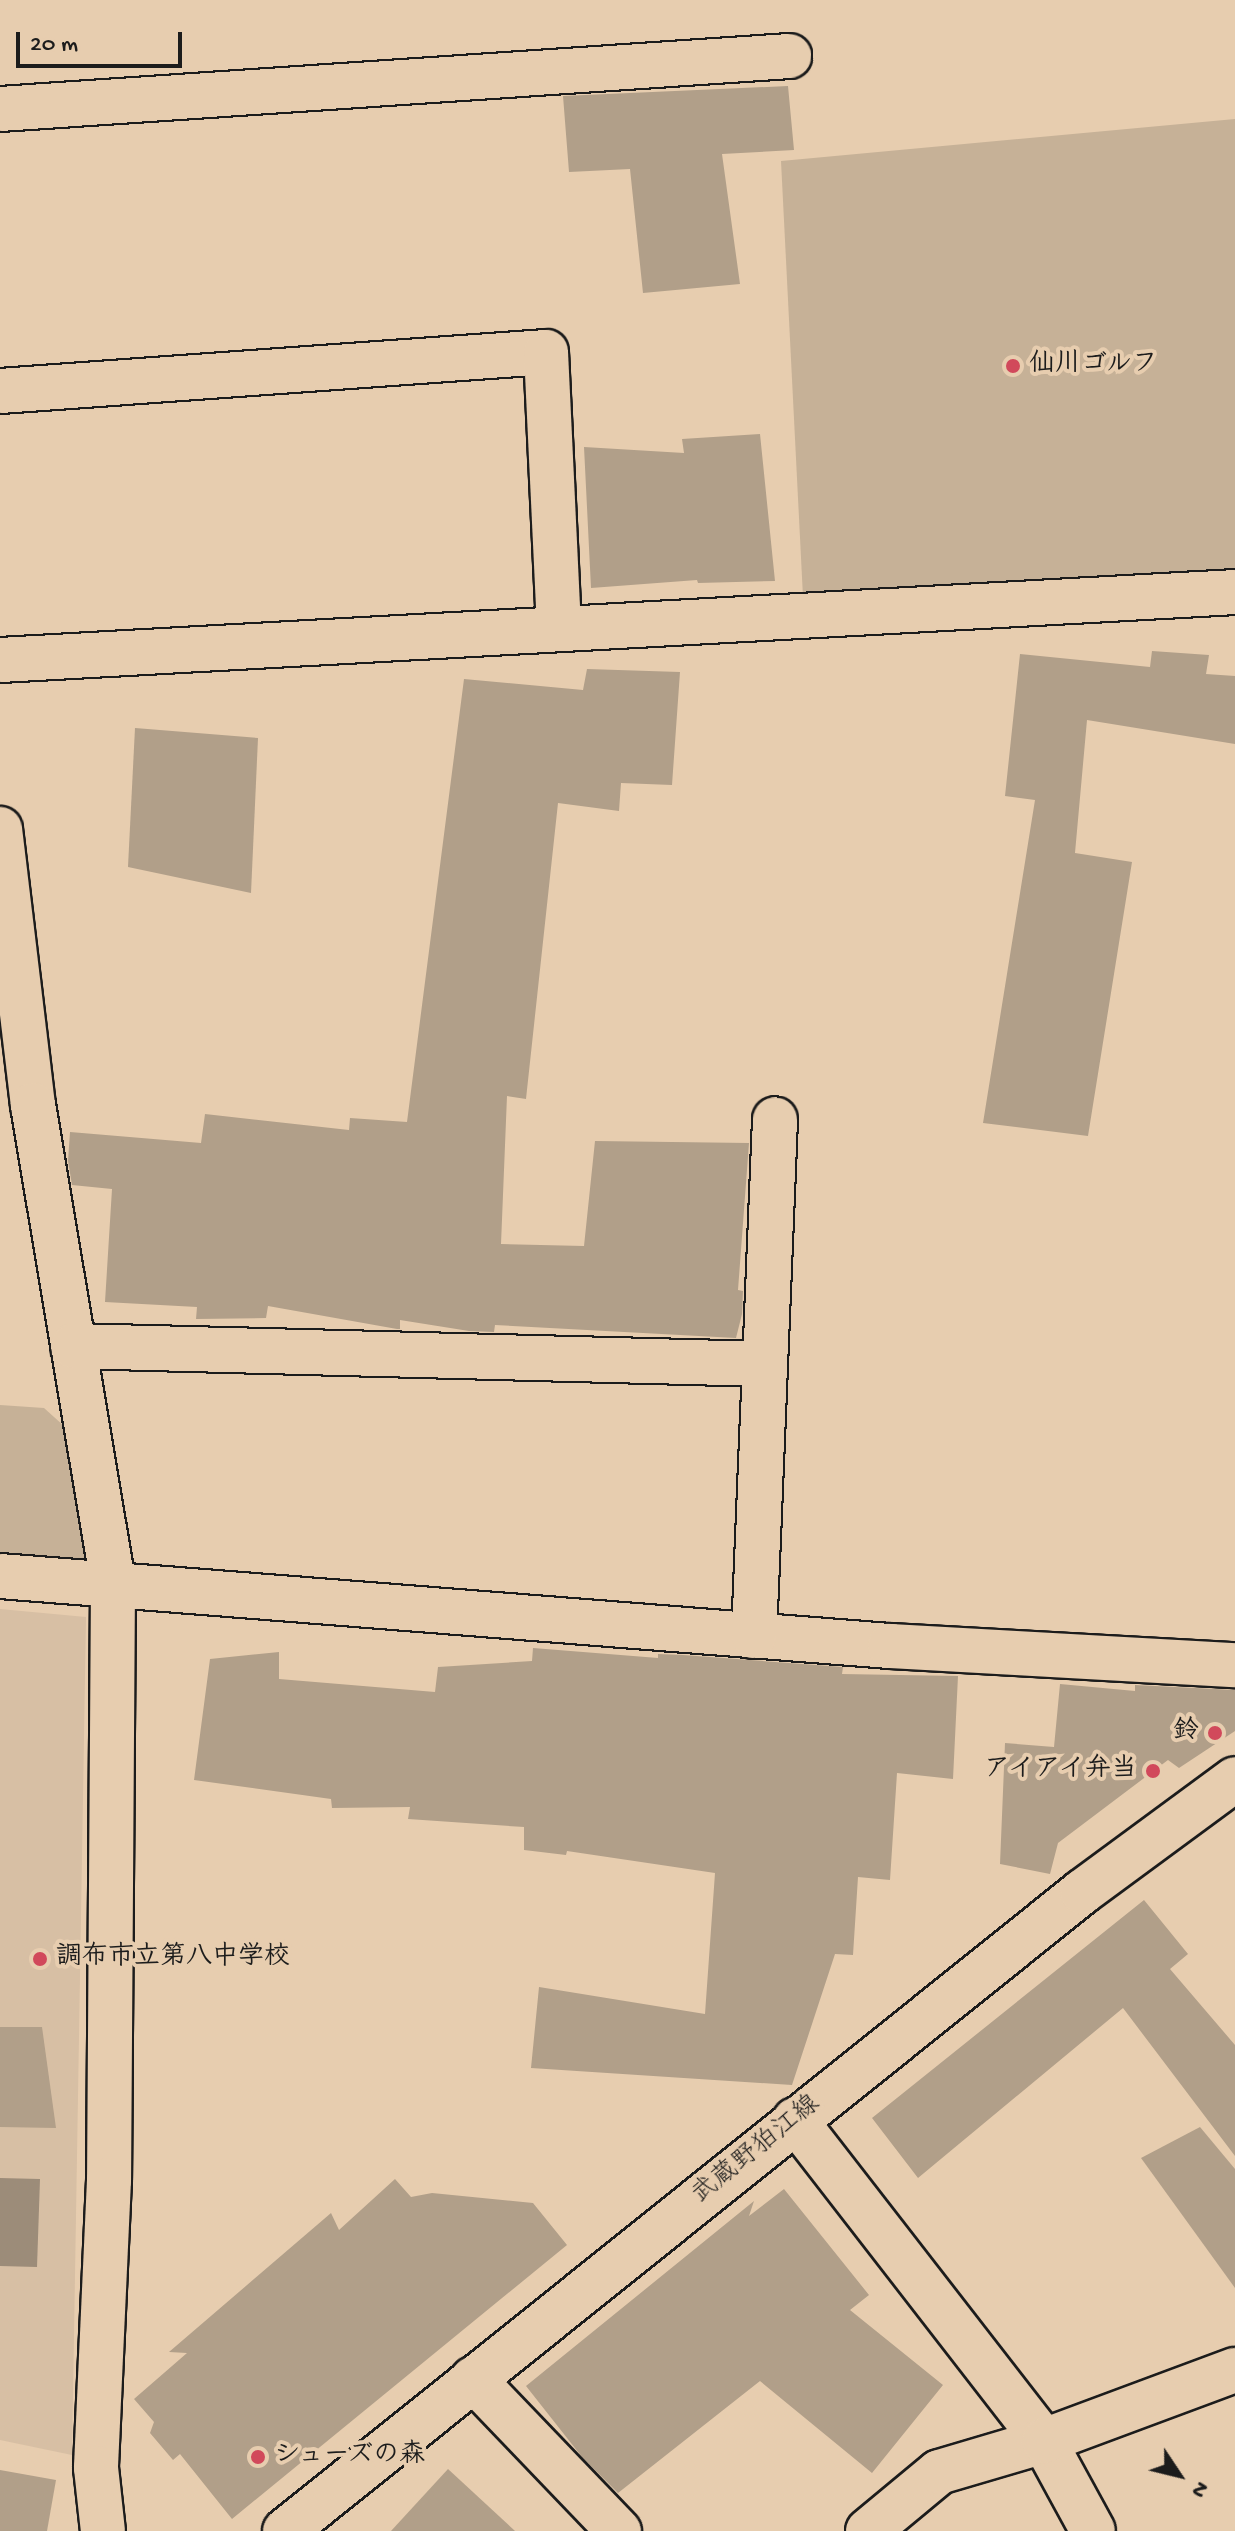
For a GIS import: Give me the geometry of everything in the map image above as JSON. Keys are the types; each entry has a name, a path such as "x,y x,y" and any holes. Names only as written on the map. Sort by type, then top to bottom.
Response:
{"street":[{"path":"0,109 789,56"},
{"path":"0,391 546,352 559,628"},
{"path":"0,660 1235,592"},
{"path":"0,829 16,1105 73,1346 113,1584 109,2180 96,2468 103,2531"},
{"path":"754,1636 775,1119"},
{"path":"73,1346 765,1364"},
{"path":"0,1576 754,1636 1235,1665"},
{"name":"武蔵野狛江線","path":"285,2531 1082,1892 1235,1779"},
{"path":"795,2120 1044,2441 1093,2531"},
{"path":"868,2531 939,2472 1044,2441 1235,2370"},
{"path":"473,2379 619,2531"}],"shaded area":[{"name":"仙川ゴルフ","path":"1235,119 1235,572 803,597 781,161"},
{"path":"0,1405 44,1408 64,1426 95,1566 0,1557"},
{"name":"調布市立第八中学校","path":"0,1609 86,1617 72,2455 0,2440"},
{"path":"0,2178 40,2179 37,2267 0,2266"}],"building":[{"path":"788,86 794,150 722,154 740,284 643,293 630,169 569,172 563,96"},
{"path":"760,434 775,581 698,583 697,580 591,588 584,447 684,453 682,439"},
{"path":"1152,651 1209,655 1206,674 1235,676 1235,744 1087,720 1075,853 1132,862 1088,1136 983,1123 1035,800 1005,796 1020,654 1150,667"},
{"path":"587,669 680,672 672,785 621,783 619,811 558,803 526,1099 507,1096 501,1244 584,1246 595,1141 749,1143 738,1290 743,1291 742,1314 736,1338 495,1325 494,1332 469,1331 400,1320 400,1329 397,1329 268,1306 266,1318 196,1319 197,1307 105,1302 112,1189 72,1185 68,1161 70,1132 201,1143 205,1114 349,1130 350,1118 407,1122 464,679 583,690"},
{"path":"135,728 258,738 251,893 128,867"},
{"path":"533,1648 843,1667 842,1674 958,1676 953,1779 897,1773 890,1880 858,1877 853,1955 835,1954 792,2085 531,2068 539,1987 705,2014 715,1873 567,1851 566,1855 524,1850 524,1827 408,1819 410,1807 332,1808 331,1799 194,1780 210,1659 279,1652 279,1679 435,1692 438,1667 532,1661"},
{"path":"1060,1684 1135,1691 1135,1685 1235,1690 1235,1731 1179,1768 1168,1760 1058,1843 1050,1874 1000,1864 1005,1743 1054,1747"},
{"path":"1144,1900 1188,1954 1170,1969 1235,2045 1235,2156 1123,2008 918,2178 872,2118"},
{"path":"0,2027 42,2027 56,2128 0,2127"},
{"path":"1200,2127 1235,2169 1235,2288 1141,2158"},
{"path":"395,2179 411,2197 432,2193 533,2203 567,2245 232,2519 180,2454 173,2460 150,2433 154,2422 134,2399 187,2353 169,2352 331,2213 339,2230"},
{"path":"784,2189 869,2295 850,2310 943,2385 872,2473 760,2381 618,2493 582,2457 526,2386 754,2201 749,2216"},
{"path":"448,2469 515,2531 391,2531"},
{"path":"0,2470 56,2480 47,2531 0,2531"}],"place":[{"name":"仙川ゴルフ","path":"1013,366"},
{"name":"鈴","path":"1215,1733"},
{"name":"アイアイ弁当","path":"1153,1771"},
{"name":"調布市立第八中学校","path":"40,1959"},
{"name":"シューズの森","path":"258,2457"}]}
